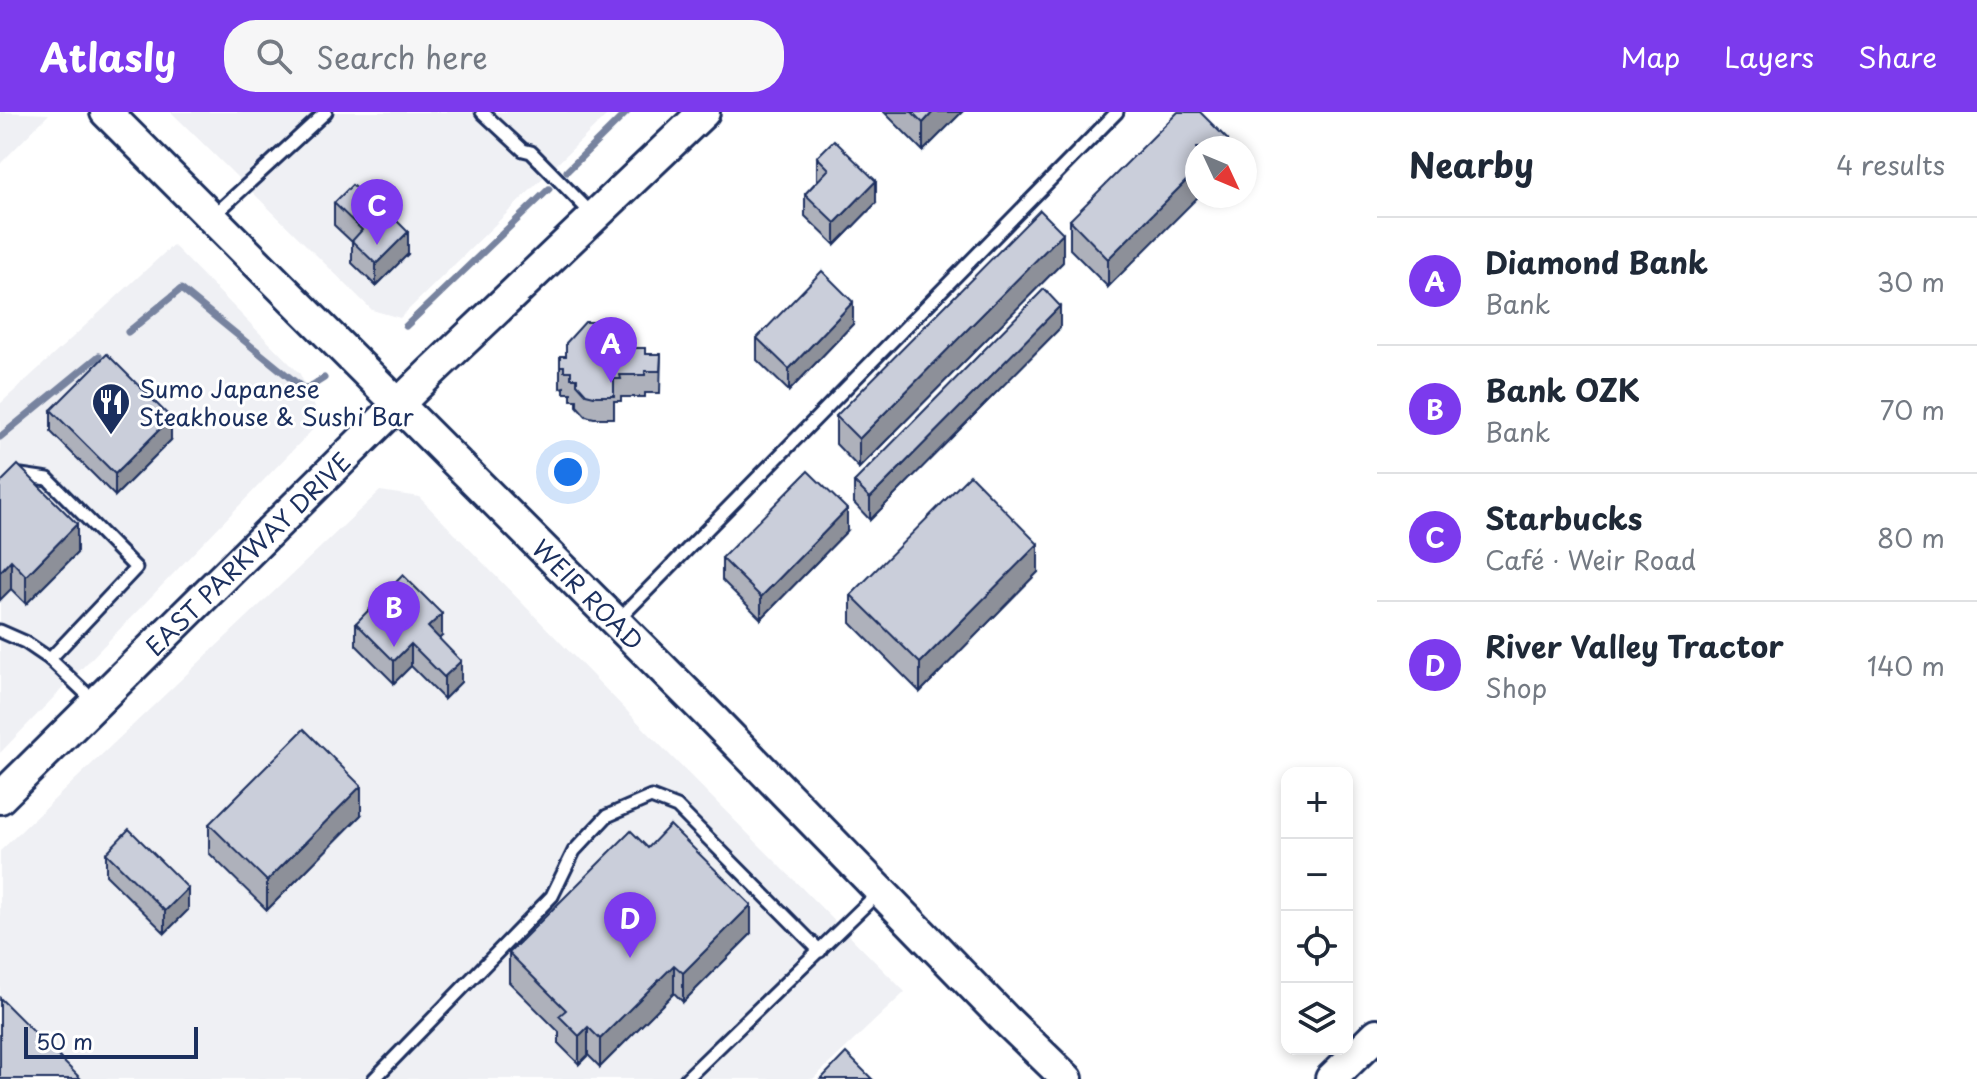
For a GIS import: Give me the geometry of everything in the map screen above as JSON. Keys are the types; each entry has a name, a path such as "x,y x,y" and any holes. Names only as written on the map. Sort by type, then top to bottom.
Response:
{"main road":[{"name":"WEIR ROAD","path":"106,112 1067,1079"},
{"name":"EAST PARKWAY DRIVE","path":"0,798 398,405 704,112"},
{"path":"1331,1079 1377,1034"}],"lane":[{"path":"211,219 326,112"},
{"path":"482,112 523,150 531,152 594,217"},
{"path":"616,622 1117,112"},
{"path":"0,494 21,475 48,479 136,568 50,659"},
{"path":"0,631 25,642 50,659 96,703"},
{"path":"374,1079 552,896 574,851 607,816 651,797 677,807 820,951"},
{"path":"686,1079 881,891"}],"shaded area":[{"path":"0,112 49,114 0,164"},
{"path":"171,112 610,112 400,318 372,310"},
{"path":"173,245 300,374 321,421 0,753 0,404"},
{"path":"380,491 419,497 905,992 813,1079 0,1079 0,851"}],"building":[{"path":"912,112 933,112 923,123"},
{"path":"1178,112 1200,112 1224,136 1185,136 1185,182 1108,259 1070,220"},
{"path":"834,140 876,181 835,223 805,194 829,169 817,157"},
{"path":"352,185 385,216 388,212 408,232 376,264 352,241 362,230 334,203"},
{"path":"1040,210 1063,233 859,439 836,416"},
{"path":"822,271 853,302 789,369 757,338"},
{"path":"1044,289 1060,306 870,498 854,482"},
{"path":"585,322 614,322 618,348 645,348 645,354 661,354 660,371 645,371 645,375 620,375 621,379 614,379 614,396 586,394 577,384 577,378 571,378 571,371 564,371 564,366 560,366 560,356 566,356 566,343"},
{"name":"Sumo Japanese Steakhouse & Sushi Bar","path":"107,354 171,418 115,474 51,410"},
{"path":"18,465 77,524 26,576 11,560 0,572 0,483"},
{"path":"808,471 847,509 761,597 722,558"},
{"path":"970,475 1038,544 920,663 851,595"},
{"path":"403,575 442,614 428,627 461,661 444,677 411,644 394,661 356,623"},
{"path":"304,729 361,786 267,881 209,824"},
{"path":"670,825 751,905 683,973 674,965 600,1039 588,1027 579,1036 559,1016 566,1010 509,953 631,831 648,848"},
{"path":"129,829 188,888 165,911 106,853"},
{"path":"0,998 81,1079 0,1079"},
{"path":"846,1053 872,1079 821,1079"}],"waterway":[{"path":"567,171 627,112"},
{"path":"406,326 549,189"},
{"path":"128,332 181,289 305,390 324,378"},
{"path":"0,437 99,356"}],"place":[{"name":"Starbucks","path":"377,245"},
{"name":"Diamond Bank","path":"611,383"},
{"name":"Sumo Japanese Steakhouse & Sushi Bar","path":"111,436"},
{"name":"Bank OZK","path":"394,647"},
{"name":"River Valley Tractor","path":"630,958"}]}
